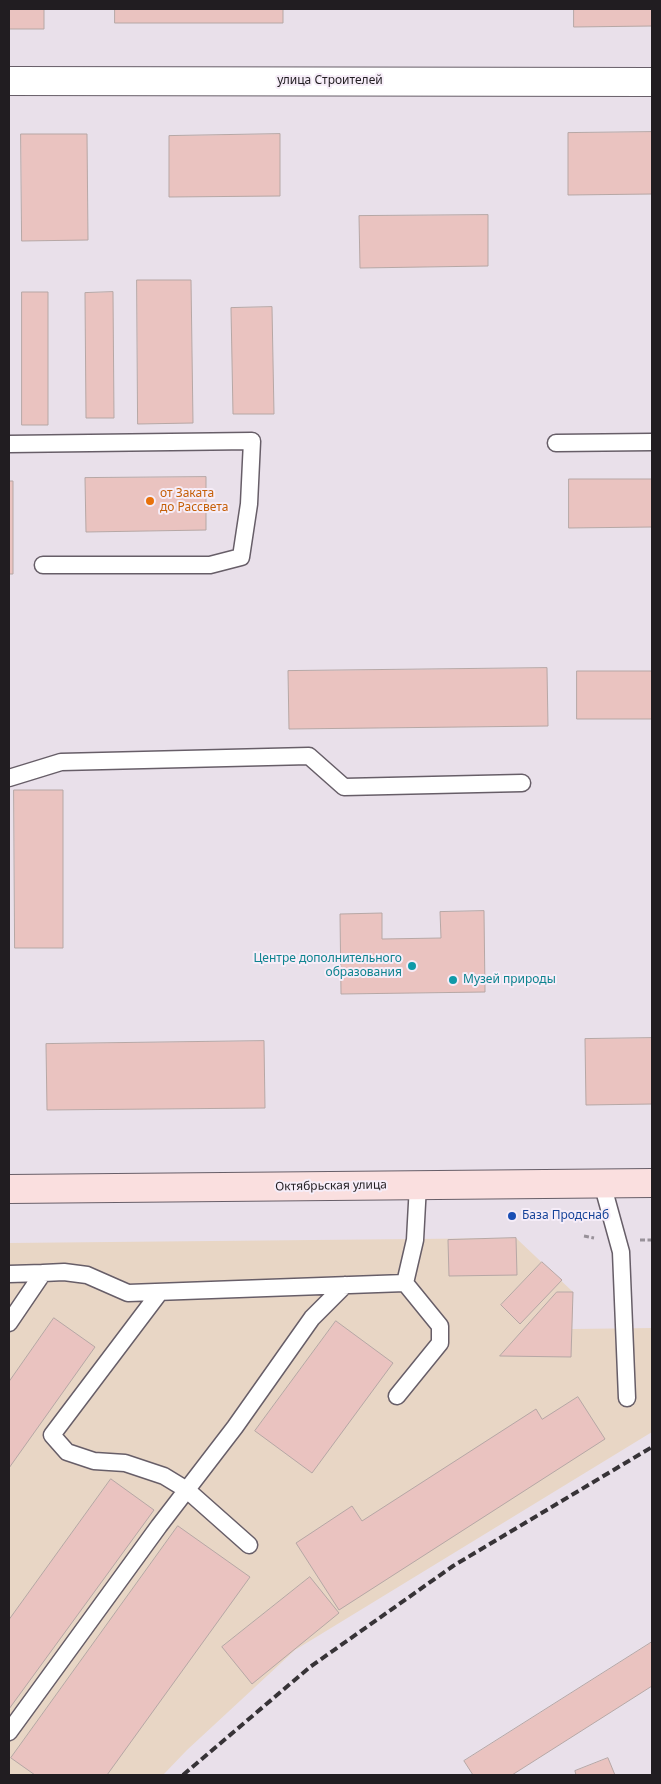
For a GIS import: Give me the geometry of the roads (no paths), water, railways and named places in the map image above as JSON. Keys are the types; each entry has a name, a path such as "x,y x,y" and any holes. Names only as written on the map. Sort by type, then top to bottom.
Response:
{"main road":[{"name":"Октябрьская улица","path":"9,1189 652,1182"}],"street":[{"name":"улица Строителей","path":"9,81 652,82"}],"lane":[{"path":"9,444 252,441 249,504 241,557 210,565 43,565"},
{"path":"556,443 652,442"},
{"path":"9,778 61,762 309,756 344,787 522,783"},
{"path":"602,1183 620,1252 627,1398"},
{"path":"405,1283 415,1240 418,1185"},
{"path":"9,1274 64,1272 87,1275 128,1293 405,1283"},
{"path":"9,1323 43,1273"},
{"path":"396,1396 440,1343 440,1326 405,1283"},
{"path":"9,1732 187,1490 236,1427 312,1318 345,1285"},
{"path":"160,1292 52,1434 67,1452 94,1461 125,1463 164,1476 187,1490 249,1545"}],"railway":[{"path":"183,1775 310,1667 453,1566 652,1447"}],"place":[{"name":"от Заката до Рассвета","path":"150,501"},
{"name":"Центре дополнительного образования","path":"412,966"},
{"name":"Музей природы","path":"453,980"},
{"name":"База Продснаб","path":"512,1216"}]}
